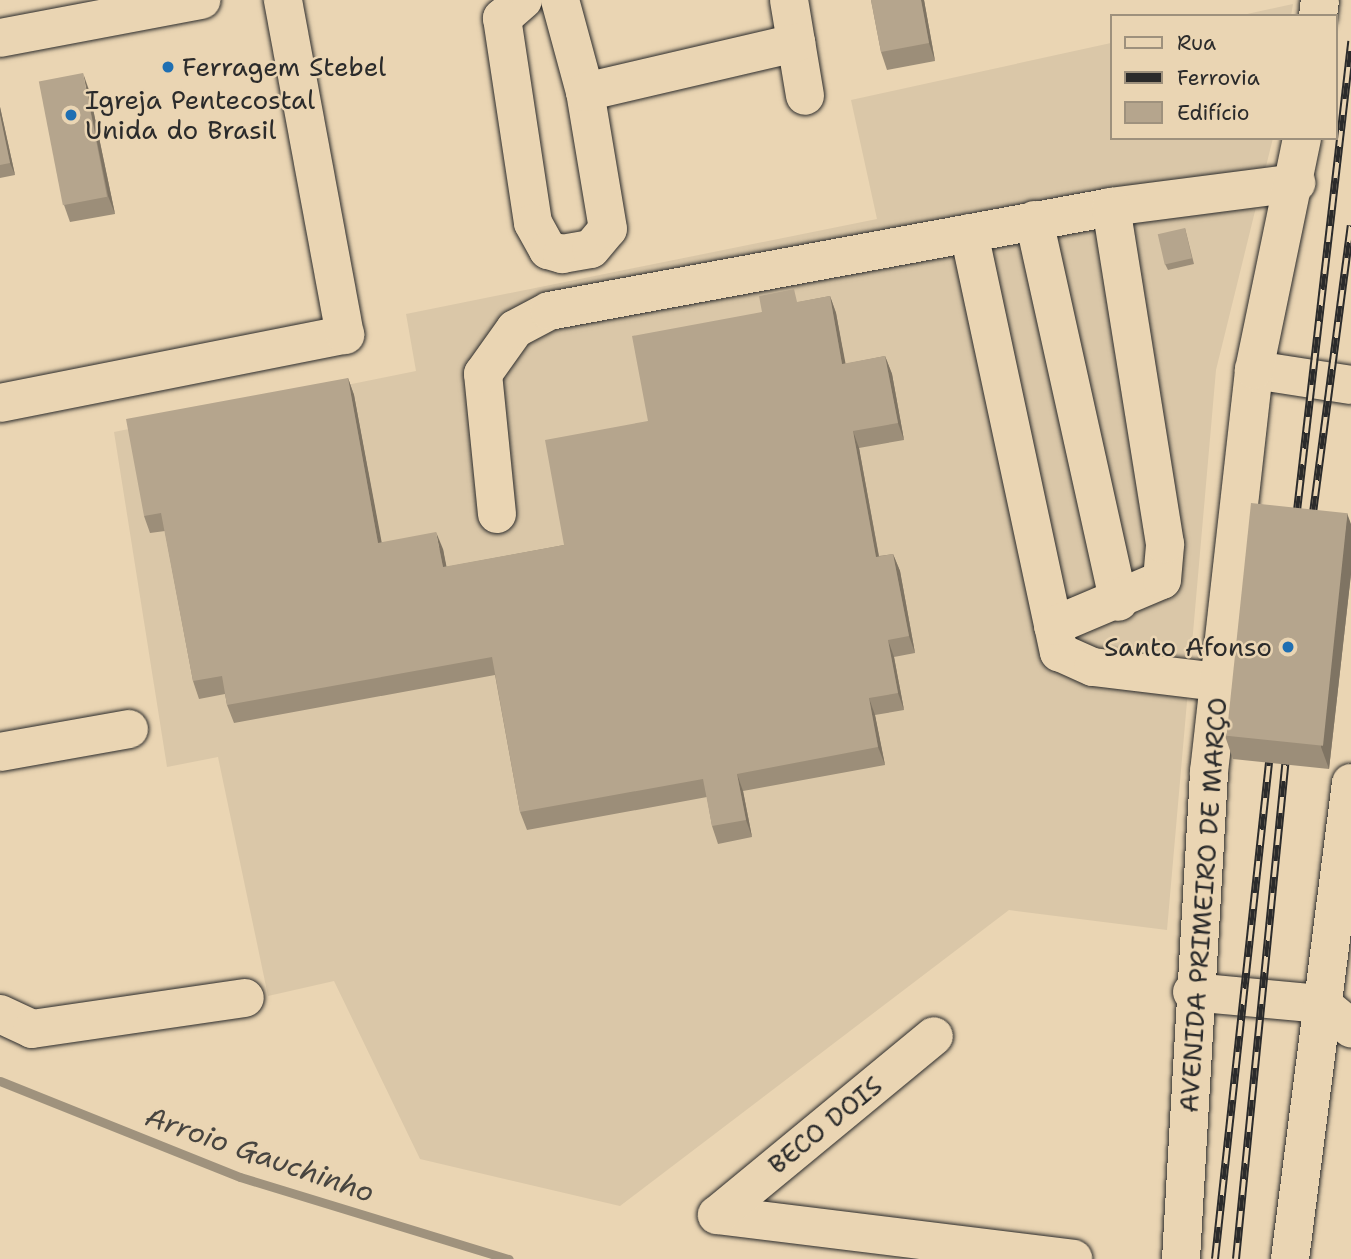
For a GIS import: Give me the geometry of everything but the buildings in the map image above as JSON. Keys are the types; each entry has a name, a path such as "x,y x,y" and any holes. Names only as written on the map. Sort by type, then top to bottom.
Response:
{"street":[{"path":"0,38 201,0"},
{"path":"0,403 345,335 283,0"},
{"path":"523,0 502,18 533,223 548,250 562,254 592,249 608,229 585,92 561,0"},
{"path":"789,0 805,96"},
{"path":"585,92 796,43"},
{"name":"AVENIDA PRIMEIRO DE MARÇO","path":"1181,1259 1192,992 1219,682 1254,370 1296,183 1302,140"},
{"path":"497,514 483,374 515,329 549,311 1034,220 1111,207 1296,183"},
{"path":"1053,626 1119,602 1162,580 1165,544 1111,207"},
{"path":"1034,220 1119,602"},
{"path":"970,233 1059,652 1093,667 1219,682"},
{"path":"1254,370 1351,385"},
{"path":"0,752 129,729"},
{"path":"1290,1259 1351,783"},
{"path":"1192,992 1322,1004 1351,1028"},
{"path":"16,1021 245,998"},
{"name":"BECO DOIS","path":"934,1036 717,1215 1073,1259"}],"shaded area":[{"path":"1293,4 1291,14 1247,14"},
{"path":"1110,43 1110,140 1273,140 1216,370 1167,930 1009,910 620,1206 420,1159 334,981 268,996 218,757 167,767 114,432 416,371 406,314 877,219 851,100"}],"waterway":[{"name":"Arroio Gauchinho","path":"0,1081 240,1177 509,1259"}],"railway":[{"path":"1295,528 1351,41"},
{"path":"1311,528 1351,226"},
{"path":"1215,1259 1271,744"},
{"path":"1236,1259 1287,747"}],"place":[{"name":"Ferragem Stebel","path":"168,67"},
{"name":"Igreja Pentecostal Unida do Brasil","path":"71,115"},
{"name":"Santo Afonso","path":"1288,647"}]}
